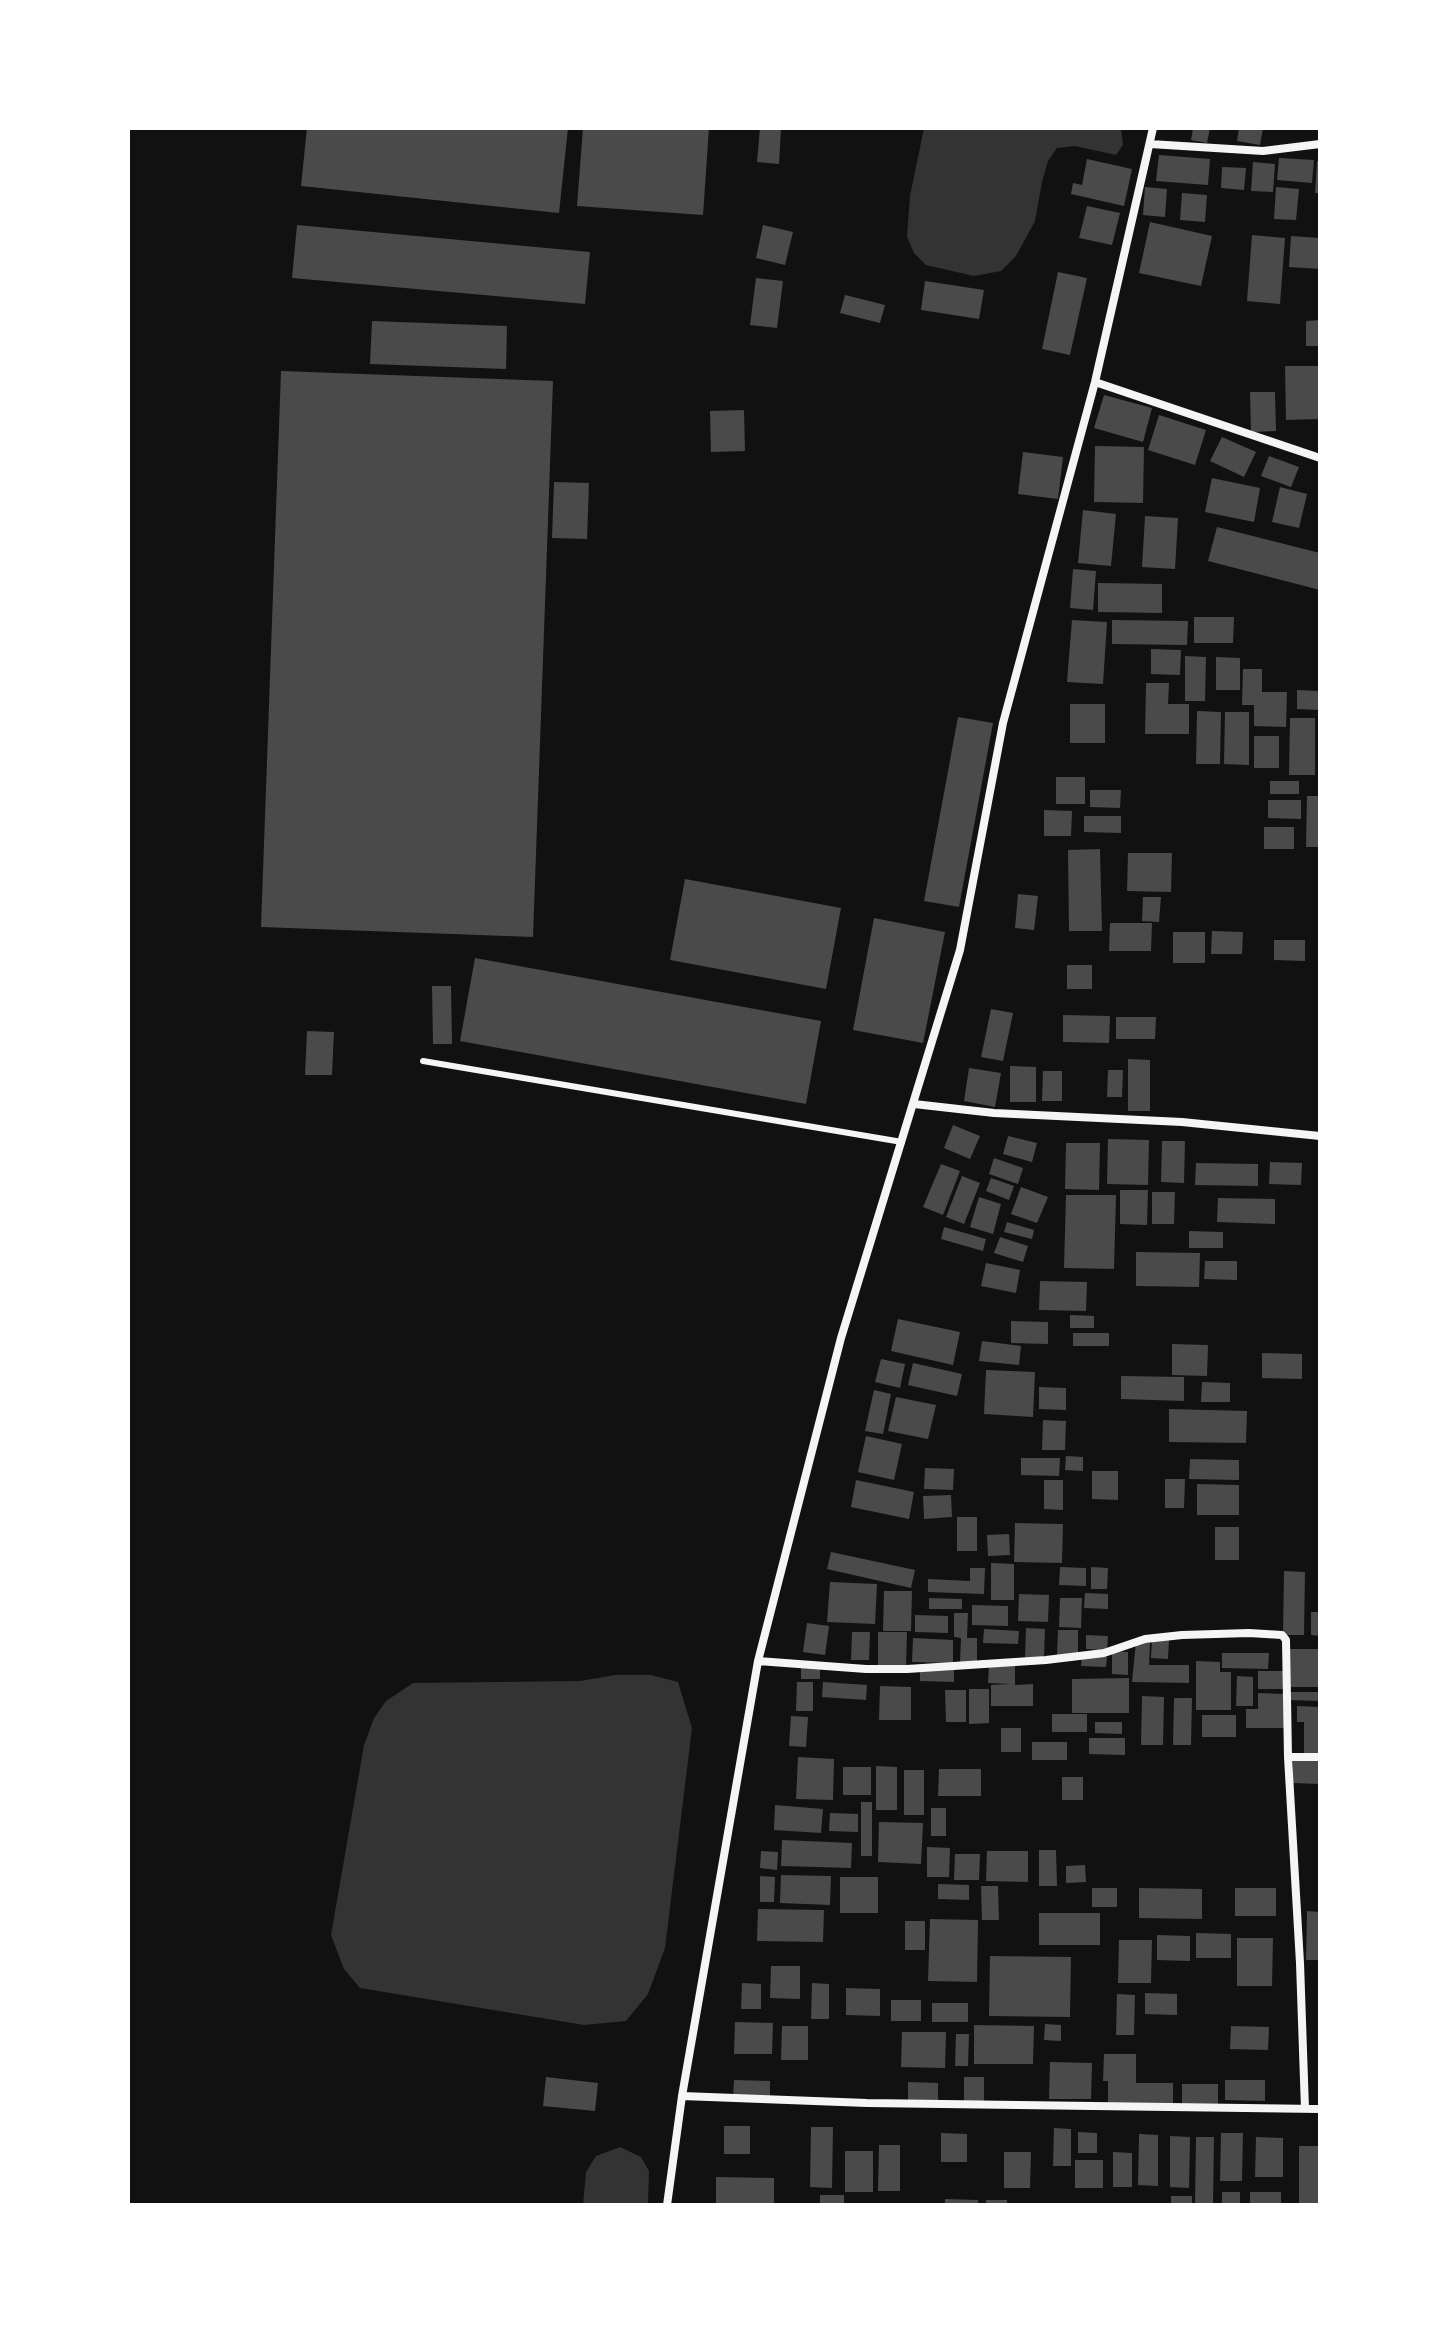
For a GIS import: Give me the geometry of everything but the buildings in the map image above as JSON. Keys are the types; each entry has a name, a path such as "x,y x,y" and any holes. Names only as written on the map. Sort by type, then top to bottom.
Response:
{"street":[{"path":"667,2205 682,2096 758,1661 841,1338 960,950 1003,723 1095,382 1153,128"},
{"path":"1150,144 1263,151 1320,144"},
{"path":"1095,382 1320,458"},
{"path":"914,1104 994,1113 1182,1122 1320,1136"},
{"path":"758,1661 907,1669 1104,1653 1145,1639 1182,1635 1276,1633 1286,1640 1288,1757 1305,2109"},
{"path":"1288,1757 1320,1757"},
{"path":"682,2096 867,2103 1320,2109"}],"lane":[{"path":"423,1061 902,1142"}],"shaded area":[{"path":"924,128 1121,128 1123,145 1116,155 1075,146 1057,148 1048,161 1035,221 1016,256 1001,271 974,276 926,265 914,253 907,237 910,196"},
{"path":"615,1675 651,1675 678,1682 692,1728 665,1948 648,1994 626,2021 584,2025 360,1988 344,1969 331,1935 364,1745 374,1718 386,1701 413,1683 580,1681"},
{"path":"620,2147 641,2157 649,2171 648,2205 583,2205 586,2172 596,2156"}]}
